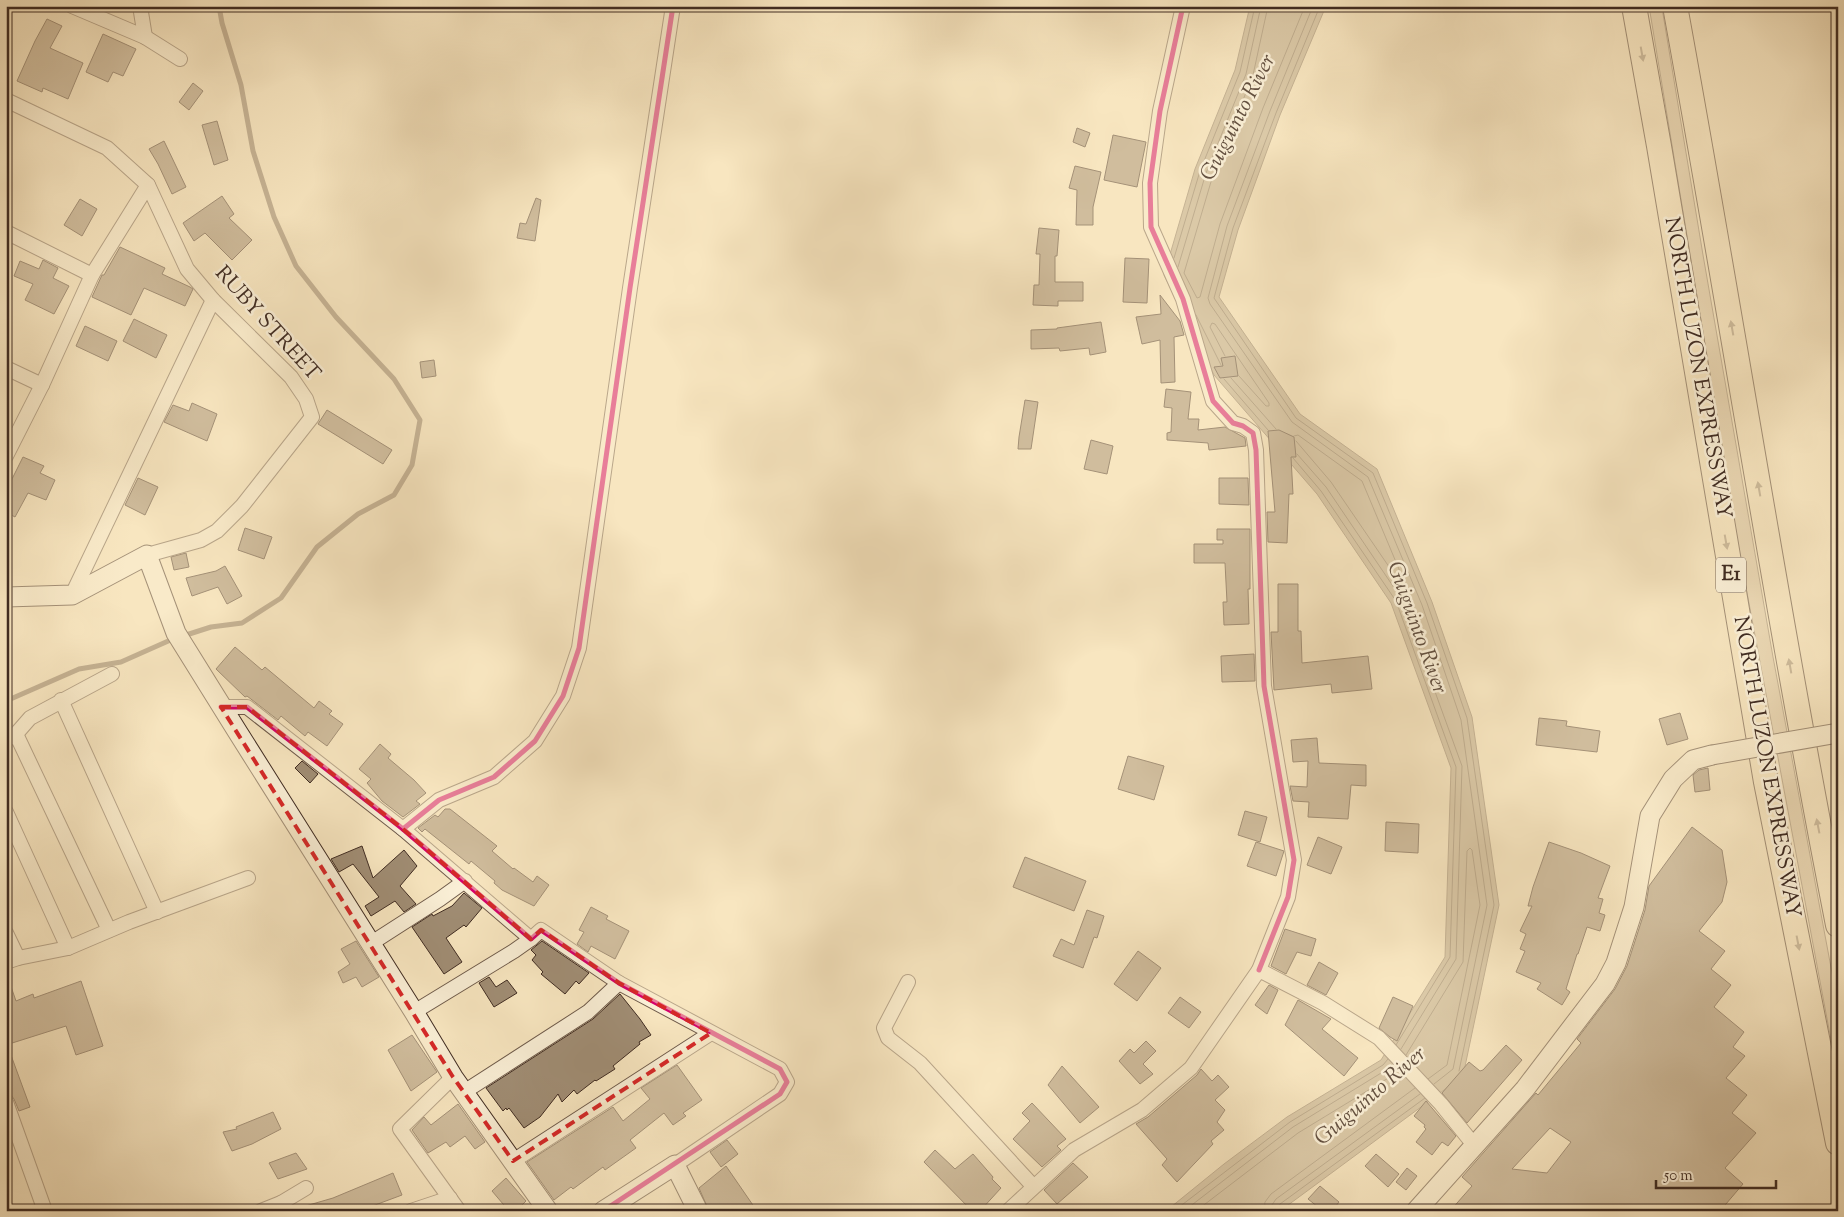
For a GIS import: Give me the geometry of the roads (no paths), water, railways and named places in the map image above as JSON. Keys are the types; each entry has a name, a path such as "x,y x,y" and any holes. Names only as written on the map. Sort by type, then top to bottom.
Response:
{"highway":[{"name":"NORTH LUZON EXPRESSWAY","path":"1634,6 1766,782 1838,1143"},
{"name":"NORTH LUZON EXPRESSWAY","path":"1675,6 1702,151 1809,776 1838,925"}],"street":[{"path":"72,6 145,37 180,59"},
{"path":"140,6 145,37"},
{"path":"403,829 439,800 494,777 535,741 563,696 580,648 630,288 673,6"},
{"path":"1008,1211 1074,1150 1142,1110 1191,1068 1259,970 1288,897 1294,860 1264,686 1256,450 1253,433 1243,426 1233,423 1213,401 1183,299 1152,227 1150,183 1160,111 1183,6"},
{"name":"RUBY STREET","path":"6,100 107,148 148,185 187,268 214,300 291,377 306,399 312,417 242,506 217,531 201,540 147,555 72,595 6,597"},
{"path":"6,456 42,385 92,275 148,185"},
{"path":"6,232 92,275"},
{"path":"72,595 214,300"},
{"path":"6,368 42,385"},
{"path":"147,555 176,633 192,656 221,707 453,1077 548,1211"},
{"path":"109,930 11,737 30,718 112,674"},
{"path":"61,700 157,912"},
{"path":"221,707 248,707 403,829 465,880 531,939"},
{"path":"1416,1211 1526,1089 1605,984 1616,963 1634,907 1650,816 1673,779 1693,760 1838,733"},
{"path":"6,812 68,948"},
{"path":"6,933 12,960 68,948 109,930 248,878"},
{"path":"370,944 440,899 465,880"},
{"path":"414,1012 514,951 542,930 618,983 780,1069 787,1082 780,1094 603,1211"},
{"path":"1259,970 1323,1004 1379,1038 1441,1104 1474,1145"},
{"path":"908,982 884,1028 888,1038 920,1063 1033,1186"},
{"path":"464,1092 588,1012 618,983"},
{"path":"513,1161 711,1033"},
{"path":"453,1077 400,1129 459,1211"},
{"path":"6,1102 45,1211"},
{"path":"675,1165 698,1211"},
{"path":"262,1211 283,1207 306,1188"},
{"path":"411,1211 450,1198"}],"water":[{"name":"Guiguinto River","path":"1250,6 1326,6 1280,115 1238,230 1219,297 1300,414 1377,469 1432,602 1472,717 1499,905 1463,1076 1280,1211 1166,1211 1224,1164 1287,1117 1381,1060 1445,957 1451,768 1391,603 1317,494 1214,375 1164,275 1195,169 1235,70"}],"waterway":[{"path":"183,636 211,627 242,623 281,598 317,547 358,514 394,495 412,465 420,420 394,379 336,317 296,266 274,217 253,151 241,85 222,23 219,6"},
{"path":"6,701 79,669 121,662 175,638"}]}
